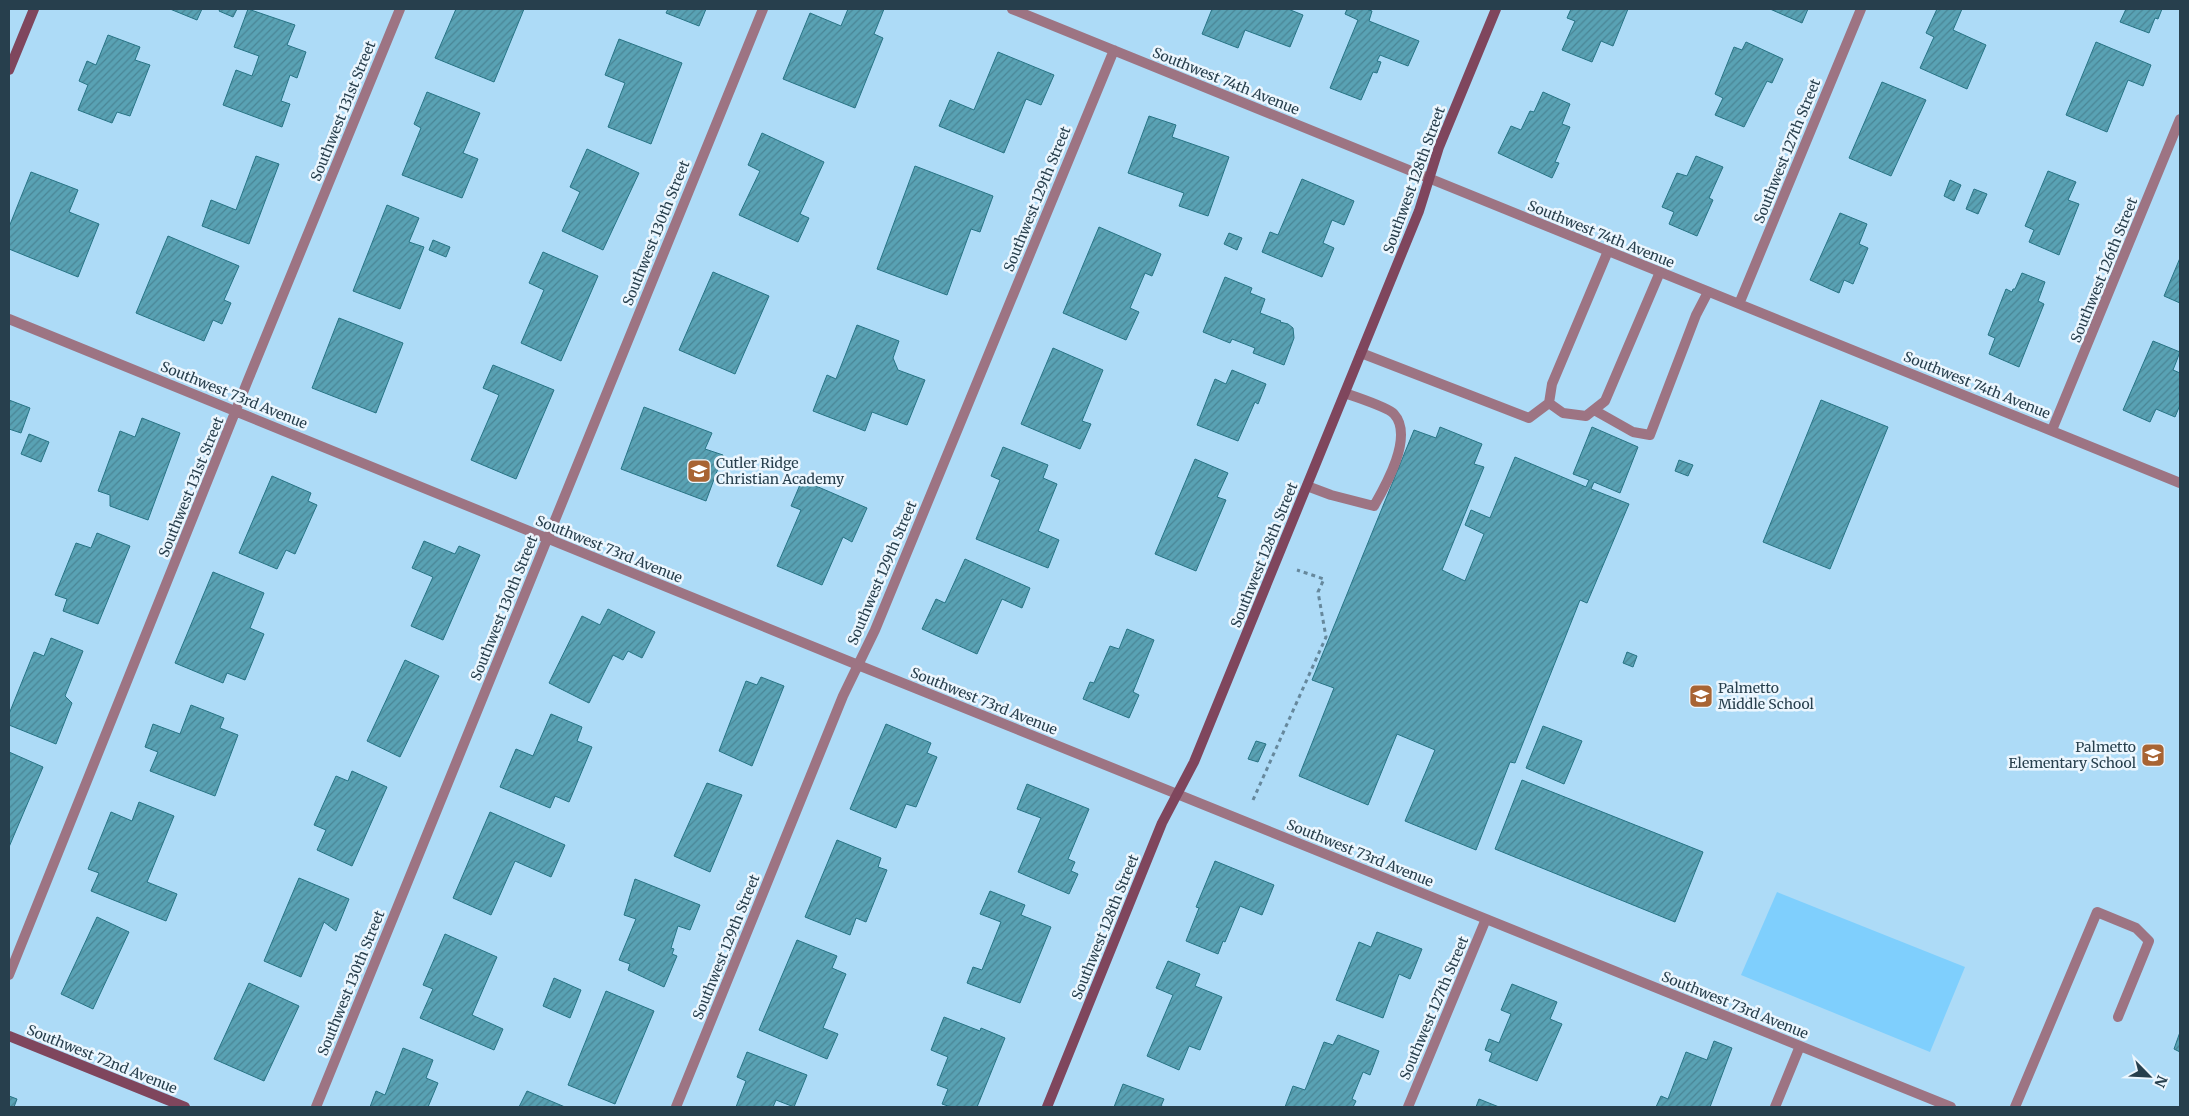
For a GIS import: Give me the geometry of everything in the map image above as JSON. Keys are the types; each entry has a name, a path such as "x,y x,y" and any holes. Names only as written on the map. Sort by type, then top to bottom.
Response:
{"street":[{"path":"9,70 34,9"},
{"name":"Southwest 131st Street","path":"9,975 400,9"},
{"name":"Southwest 130th Street","path":"316,1107 763,9"},
{"name":"Southwest 74th Avenue","path":"1012,9 2180,483"},
{"name":"Southwest 128th Street","path":"1046,1107 1162,822 1194,762 1362,353 1419,211 1439,147 1496,9"},
{"name":"Southwest 127th Street","path":"1739,304 1861,9"},
{"name":"Southwest 129th Street","path":"676,1107 843,696 875,630 1114,50"},
{"name":"Southwest 126th Street","path":"2052,430 2180,119"},
{"path":"1362,353 1529,418 1549,403 1552,384 1608,251"},
{"path":"1549,403 1563,412 1586,416 1605,401 1660,272"},
{"path":"1594,410 1633,432 1650,435 1696,315 1708,292"},
{"name":"Southwest 73rd Avenue","path":"9,318 858,665 1951,1107"},
{"path":"1307,486 1331,495 1374,506 1386,486 1400,448 1400,424 1393,413 1345,393"},
{"path":"2015,1107 2097,912 2136,928 2149,941 2118,1017"},
{"name":"Southwest 127th Street","path":"1408,1107 1486,920"},
{"name":"Southwest 72nd Avenue","path":"9,1036 185,1107"},
{"path":"1775,1107 1800,1046"}],"path":[{"path":"1253,800 1326,637 1318,592 1324,579 1297,570"}],"shaded area":[{"path":"1777,892 1965,967 1930,1052 1741,975"}],"building":[{"path":"170,9 202,9 197,20"},
{"path":"220,9 237,9 233,17 219,11"},
{"path":"248,9 295,25 287,45 306,52 297,78 290,75 281,101 290,104 282,127 223,105 236,70 252,76 259,56 234,47"},
{"path":"456,9 524,9 494,82 435,58"},
{"path":"668,9 706,9 699,26 666,13"},
{"path":"848,9 884,9 874,34 883,38 855,108 783,79 810,13 841,26"},
{"path":"1212,9 1288,9 1303,15 1290,47 1245,30 1238,48 1202,34"},
{"path":"1347,9 1366,9 1372,11 1369,21 1419,41 1408,66 1380,55 1377,61 1381,62 1377,73 1373,72 1361,100 1330,88 1358,20 1345,14"},
{"path":"1571,9 1628,9 1613,46 1601,41 1592,62 1562,50 1575,21 1567,18"},
{"path":"1770,9 1808,9 1802,23"},
{"path":"1937,9 1962,9 1953,30 1986,45 1967,89 1920,68 1934,37 1926,33"},
{"path":"2126,9 2162,9 2158,19 2155,18 2149,33 2120,22"},
{"path":"108,35 140,47 135,60 150,65 130,116 117,112 112,123 78,110 88,85 79,81 87,61 96,65"},
{"path":"619,39 682,63 651,144 608,127 625,83 605,75"},
{"path":"1746,42 1783,59 1772,83 1767,81 1744,127 1715,115 1723,98 1715,94 1734,47 1742,50"},
{"path":"2096,42 2151,65 2143,86 2128,80 2107,132 2066,115"},
{"path":"998,52 1054,75 1041,105 1026,99 1004,153 939,126 950,100 974,110"},
{"path":"1882,82 1926,100 1891,176 1849,158"},
{"path":"427,92 480,113 463,153 478,159 462,198 402,175 421,128 414,124"},
{"path":"1543,92 1570,104 1562,124 1570,127 1555,162 1559,163 1552,178 1498,153 1511,126 1521,130 1530,111 1534,112"},
{"path":"1149,116 1176,125 1172,137 1229,157 1208,216 1179,206 1184,193 1128,173"},
{"path":"762,133 824,162 800,214 809,218 798,242 739,215 760,171 748,165"},
{"path":"587,149 639,173 603,250 562,231 580,192 570,187"},
{"path":"256,156 279,164 249,244 202,226 211,200 236,210"},
{"path":"1696,156 1723,167 1709,198 1713,200 1697,236 1669,224 1674,212 1662,207 1677,173 1687,176"},
{"path":"915,166 993,196 980,232 971,229 947,295 877,269"},
{"path":"2048,171 2076,182 2068,200 2079,204 2059,255 2029,242 2034,230 2025,226"},
{"path":"31,172 78,190 69,212 99,224 78,277 9,249 9,227"},
{"path":"1302,179 1354,201 1344,225 1332,220 1323,243 1334,248 1322,277 1262,252 1270,232 1278,235"},
{"path":"1950,180 1961,185 1954,201 1944,196"},
{"path":"1974,189 1987,194 1978,214 1966,209"},
{"path":"387,205 419,218 409,242 424,247 400,309 353,291"},
{"path":"1840,213 1867,224 1859,244 1868,248 1853,284 1844,280 1839,293 1810,280"},
{"path":"1099,227 1161,254 1152,276 1145,273 1130,308 1139,312 1126,340 1063,313"},
{"path":"1229,233 1242,238 1237,250 1224,244"},
{"path":"168,236 239,266 224,300 231,303 222,324 213,320 204,341 136,313"},
{"path":"433,240 450,247 446,257 429,250"},
{"path":"543,252 598,276 561,361 521,343 544,290 529,283"},
{"path":"2180,258 2180,303 2164,296"},
{"path":"713,272 769,296 735,374 679,350"},
{"path":"2022,273 2045,282 2038,301 2044,304 2019,367 1989,354 1995,338 1988,335 2006,289 2012,292 2015,289"},
{"path":"1225,277 1252,288 1250,293 1265,299 1260,313 1288,324 1293,328 1294,338 1284,365 1253,353 1255,348 1232,339 1230,343 1203,332"},
{"path":"339,318 403,343 376,413 312,388"},
{"path":"857,325 899,341 893,358 898,370 925,380 907,425 872,412 865,431 813,411 827,375 836,379"},
{"path":"2153,341 2180,352 2173,370 2180,373 2180,405 2175,417 2156,409 2150,422 2123,410"},
{"path":"1053,348 1103,370 1082,421 1091,424 1080,449 1021,424"},
{"path":"493,365 554,390 516,479 471,460 499,395 483,388"},
{"path":"1232,370 1266,384 1258,404 1255,402 1238,441 1197,425 1215,379 1226,384"},
{"path":"9,400 30,408 21,433 9,429"},
{"path":"1821,400 1888,427 1830,569 1763,542"},
{"path":"644,407 712,433 705,449 723,455 706,501 621,469"},
{"path":"142,418 180,433 148,520 110,506 110,495 98,491 120,431 135,437"},
{"path":"1440,427 1482,444 1474,464 1484,467 1442,570 1465,581 1484,534 1465,525 1471,510 1490,518 1515,457 1586,487 1589,480 1573,474 1592,427 1638,447 1620,493 1594,482 1591,489 1629,504 1587,603 1580,600 1515,763 1510,762 1476,850 1405,821 1435,750 1397,734 1368,805 1299,776 1334,688 1312,680 1414,430 1436,438"},
{"path":"29,434 49,442 41,462 21,454"},
{"path":"1003,447 1048,465 1043,478 1057,484 1038,531 1059,540 1048,568 976,539 1000,480 991,476"},
{"path":"1195,459 1228,473 1217,497 1226,500 1196,571 1155,554"},
{"path":"1679,460 1693,465 1688,476 1675,471"},
{"path":"272,476 311,493 308,501 317,505 295,554 286,550 277,569 239,553"},
{"path":"802,480 867,508 852,542 843,537 822,585 777,566 801,510 791,506"},
{"path":"97,533 130,546 98,624 63,611 67,599 55,595 76,543 91,548"},
{"path":"424,541 455,554 459,546 480,555 443,640 411,626 433,577 412,568"},
{"path":"965,559 1030,588 1022,608 1002,599 977,654 922,629 936,599 945,603"},
{"path":"213,572 264,593 250,628 264,634 245,680 227,673 223,683 175,663"},
{"path":"608,609 655,632 642,658 628,651 623,660 613,655 589,703 549,683 582,616 600,625"},
{"path":"1127,629 1154,640 1133,692 1139,695 1129,718 1083,699 1090,682 1094,683 1110,646 1119,649"},
{"path":"51,638 83,651 65,696 72,703 56,744 9,725 9,714 34,652 44,656"},
{"path":"1627,652 1637,656 1633,667 1623,663"},
{"path":"405,660 439,676 400,757 367,741"},
{"path":"761,677 784,686 752,766 719,751 746,681 757,685"},
{"path":"191,705 224,718 220,728 238,735 215,796 150,771 158,752 145,747 153,724 180,734"},
{"path":"551,714 582,727 577,741 592,747 569,802 555,796 550,808 500,787 516,749 533,756"},
{"path":"886,724 931,743 927,753 937,757 916,807 906,804 896,828 850,809"},
{"path":"1543,726 1582,741 1564,784 1526,768"},
{"path":"1256,741 1266,744 1258,762 1248,759"},
{"path":"9,752 43,767 9,847"},
{"path":"352,771 387,787 352,866 317,850 326,830 314,825 336,776 348,781"},
{"path":"1522,780 1703,852 1675,922 1495,849"},
{"path":"707,783 742,795 710,872 674,856"},
{"path":"1027,784 1089,809 1068,859 1075,862 1071,871 1078,874 1069,894 1018,872 1041,818 1017,809"},
{"path":"139,802 174,816 147,882 177,894 166,921 91,891 99,873 88,869 111,812 132,821"},
{"path":"490,812 565,845 551,877 515,861 491,915 453,898"},
{"path":"837,840 881,858 878,867 887,870 866,922 856,918 850,935 805,917"},
{"path":"1215,861 1274,885 1262,915 1240,906 1218,954 1186,941 1199,908 1196,907"},
{"path":"299,878 349,899 336,931 324,922 301,977 264,961"},
{"path":"635,879 700,905 690,930 678,926 671,948 674,949 672,954 677,956 664,987 628,970 630,964 619,960 636,919 624,915"},
{"path":"990,891 1025,905 1021,915 1051,927 1020,1003 967,983 973,967 982,970 1001,922 980,914"},
{"path":"97,917 129,932 93,1009 61,994"},
{"path":"1377,932 1422,949 1410,979 1399,974 1383,1018 1336,1000 1359,942 1371,947"},
{"path":"445,934 497,957 472,1015 503,1029 494,1050 420,1018 433,989 423,985"},
{"path":"797,940 837,956 832,968 846,974 823,1028 838,1034 827,1059 759,1030"},
{"path":"1168,961 1200,974 1195,986 1222,997 1200,1050 1189,1046 1179,1070 1147,1056 1173,995 1156,988"},
{"path":"554,978 581,990 570,1018 543,1006"},
{"path":"249,983 299,1006 264,1081 214,1059"},
{"path":"1512,984 1557,1002 1550,1019 1562,1024 1537,1081 1489,1061 1492,1053 1485,1050 1489,1039 1499,1043 1511,1014 1501,1010"},
{"path":"606,991 654,1011 615,1104 568,1085"},
{"path":"944,1017 980,1031 981,1028 1005,1038 977,1107 951,1107 942,1104 948,1089 937,1085 948,1057 931,1050"},
{"path":"2180,1032 2180,1052 2174,1049"},
{"path":"1338,1035 1379,1051 1370,1075 1363,1072 1352,1099 1356,1101 1353,1107 1285,1107 1293,1086 1305,1090 1324,1042 1333,1045"},
{"path":"1714,1041 1732,1048 1710,1107 1656,1107 1661,1096 1668,1099 1686,1052 1707,1060"},
{"path":"403,1048 433,1060 426,1078 438,1083 428,1107 370,1107 376,1091 385,1095"},
{"path":"747,1052 807,1075 794,1107 776,1100 773,1107 736,1107 746,1081 737,1077"},
{"path":"1123,1084 1164,1099 1161,1106 1165,1107 1114,1107"},
{"path":"527,1091 565,1107 519,1107"},
{"path":"9,1096 17,1099 14,1107 9,1107"},
{"path":"1479,1099 1499,1107 1476,1107"}],"place":[{"name":"Cutler Ridge Christian Academy","path":"699,471"},
{"name":"Palmetto Middle School","path":"1701,696"},
{"name":"Palmetto Elementary School","path":"2153,755"}]}
